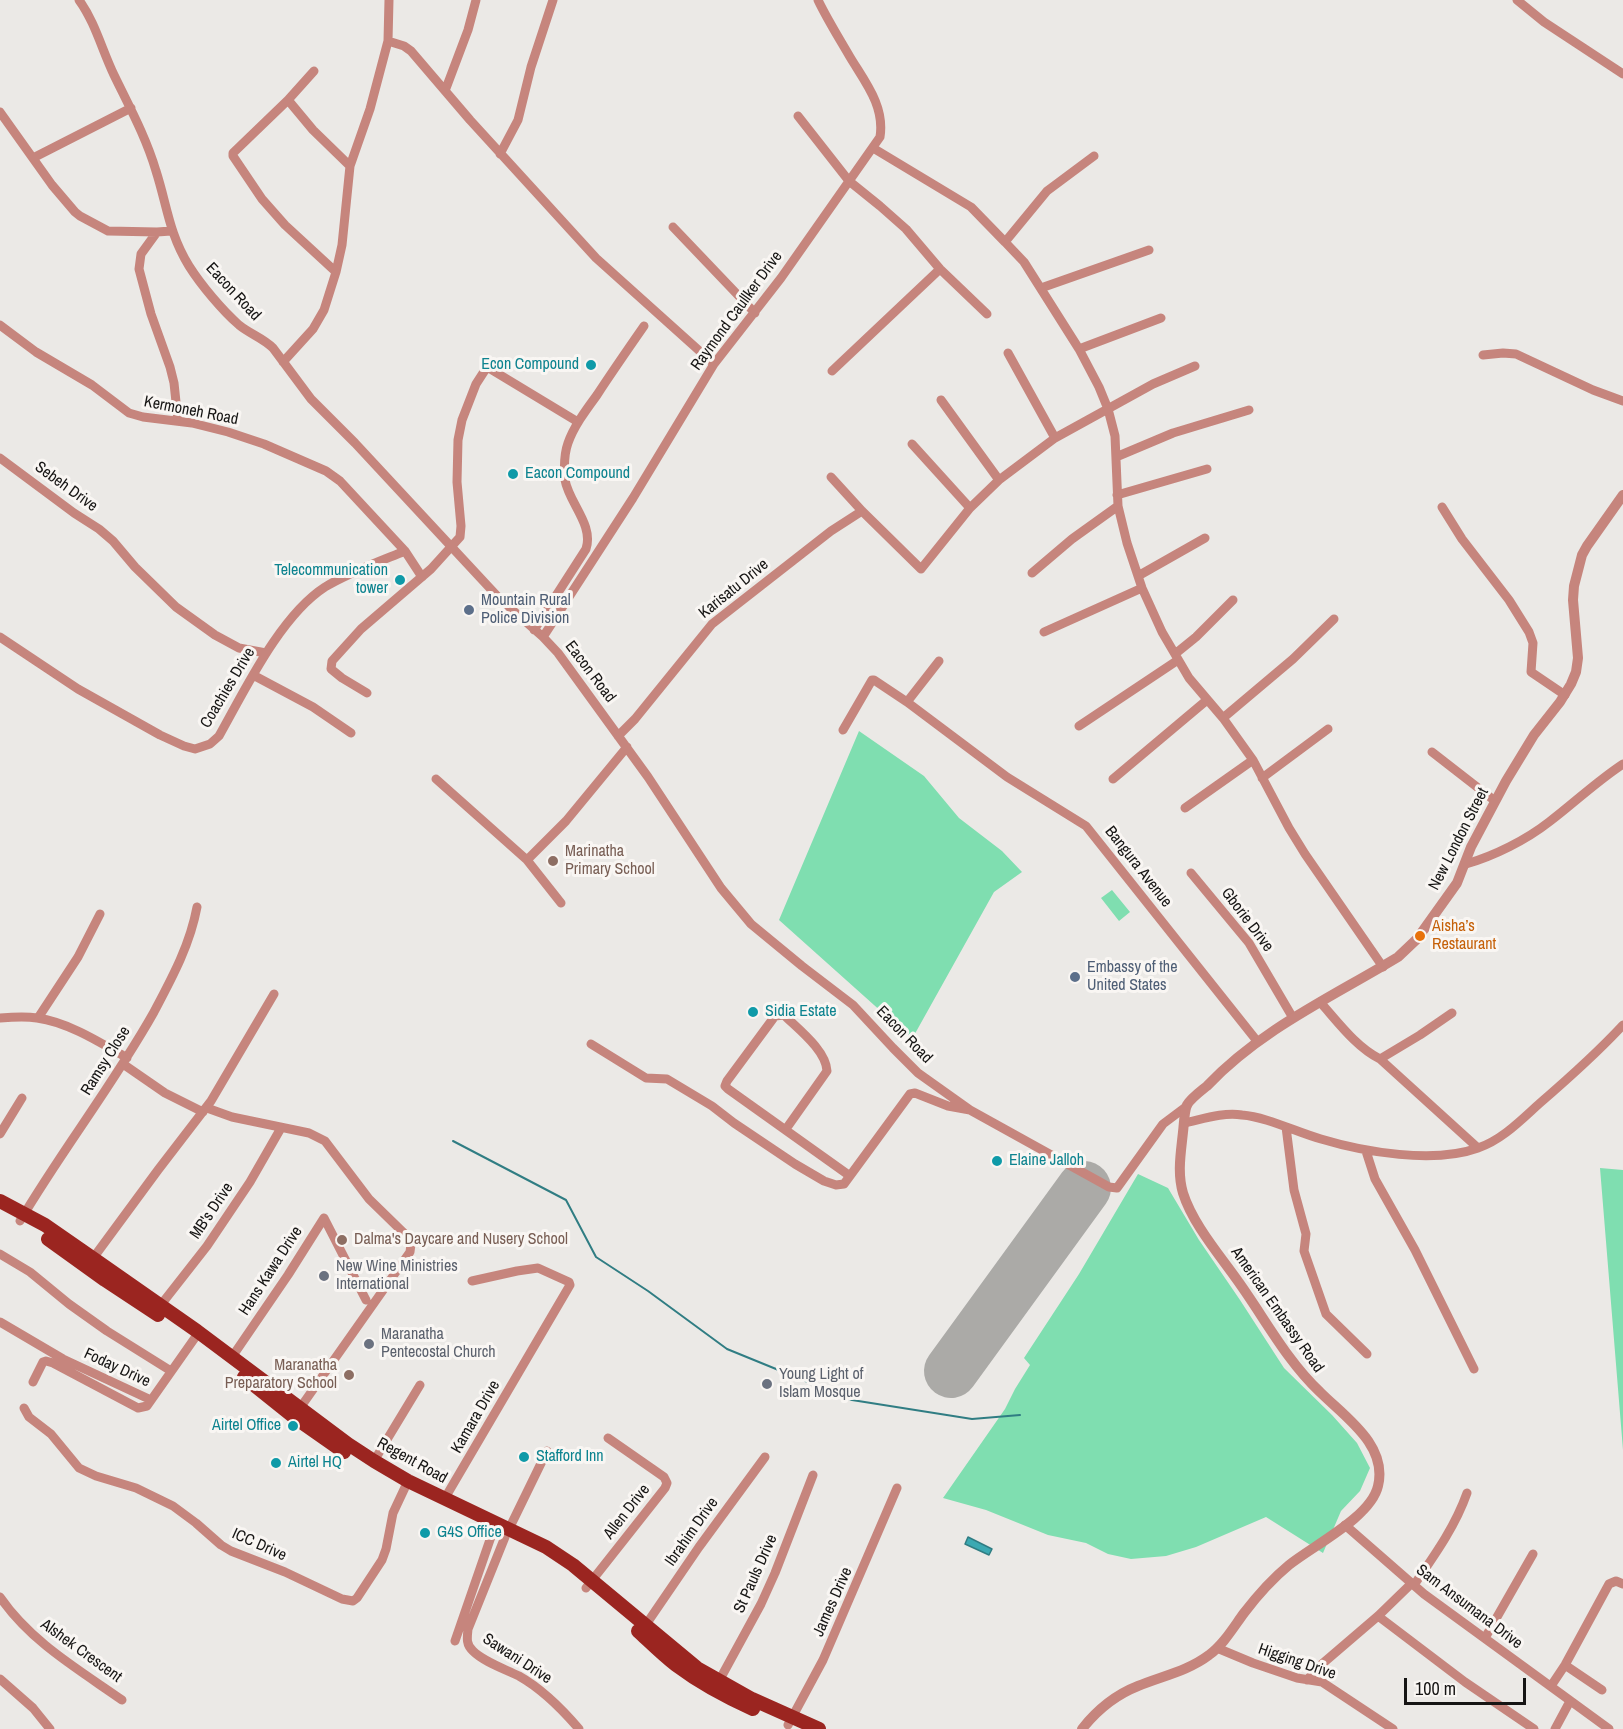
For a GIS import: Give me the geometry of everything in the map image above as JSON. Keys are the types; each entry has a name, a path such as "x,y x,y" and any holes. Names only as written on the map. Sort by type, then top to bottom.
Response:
{"main road":[{"name":"Regent Road","path":"0,1201 196,1336 232,1357 300,1408 337,1442 374,1461 406,1485 445,1498 503,1532"},
{"name":"Regent Road","path":"0,1211 23,1217"},
{"name":"Regent Road","path":"90,1263 160,1306 228,1365 294,1417 406,1485 503,1532 561,1556 677,1666 714,1690 795,1725 819,1729"},
{"name":"Regent Road","path":"589,1584 697,1668 795,1725"}],"street":[{"name":"Eacon Road","path":"79,0 96,31 113,74 131,108 154,165 171,231 189,266 239,325 269,343 311,399 499,598 558,653 627,747 721,888 751,924 853,1005 918,1073 970,1110 1109,1187 1117,1188 1132,1163 1163,1124 1187,1106"},
{"path":"283,362 314,328 324,310 336,272 342,245 350,166 378,82 388,41 388,0"},
{"path":"445,91 468,30 476,0"},
{"path":"500,154 518,120 531,67 553,0"},
{"name":"Raymond Caullker Drive","path":"543,637 633,498 714,364 755,313 880,137 882,126 878,104 818,0"},
{"path":"1517,0 1544,22 1623,74"},
{"path":"388,41 411,51 500,154 596,258 714,364"},
{"path":"314,71 288,100 233,153 233,156 262,199 277,216 309,249 336,272"},
{"path":"288,100 312,130 350,166"},
{"path":"33,158 131,108"},
{"path":"0,112 52,185 80,216 108,231 171,231"},
{"path":"798,116 849,181 906,229 940,269 987,314"},
{"path":"873,148 971,207 1023,262 1079,349 1108,409 1115,436 1118,506 1142,588 1162,632 1189,678 1223,718 1252,760 1305,854 1383,967"},
{"path":"1005,242 1047,191 1094,156"},
{"path":"673,227 755,313"},
{"path":"157,232 141,254 139,269 151,314 170,367 178,421"},
{"path":"1041,288 1149,250"},
{"path":"832,371 940,269"},
{"path":"1079,349 1161,318"},
{"name":"Kermoneh Road","path":"0,325 36,352 92,385 129,413 178,421 243,436 326,471 340,481 405,551 422,577"},
{"path":"534,630 589,542 586,528 570,498 565,479 565,457 568,443 578,422 644,326"},
{"path":"1008,353 1055,438"},
{"path":"1484,355 1509,353 1523,356 1593,390 1623,400"},
{"path":"831,477 921,569 970,508 999,480 1055,438 1154,384 1195,366"},
{"path":"367,693 331,669 332,661 362,629 422,577 456,542 461,532 457,482 458,440 462,420 476,384 488,367 578,422"},
{"path":"940,400 999,480"},
{"path":"1116,456 1173,433 1250,410"},
{"path":"912,444 970,508"},
{"name":"Sebeh Drive","path":"0,458 99,529 176,607 215,635 239,648 266,653"},
{"path":"1117,495 1207,469"},
{"name":"New London Street","path":"1187,1106 1229,1064 1257,1041 1383,967 1418,939 1457,883 1471,847 1495,801 1534,735 1565,695 1576,672 1578,658 1573,600 1576,572 1587,546 1623,495"},
{"path":"1032,573 1072,539 1118,506"},
{"path":"1442,507 1462,539 1509,600 1528,632 1533,643 1531,672 1565,695"},
{"name":"Karisatu Drive","path":"618,736 712,624 831,531 862,511"},
{"path":"1138,576 1205,538"},
{"name":"Coachies Drive","path":"0,637 78,690 160,735 184,746 195,748 210,744 219,736 266,653 298,611 324,588 365,567 405,551"},
{"path":"1044,632 1142,588"},
{"path":"1079,726 1176,657 1233,600"},
{"path":"1223,718 1286,665 1334,619"},
{"path":"908,702 939,661"},
{"path":"253,675 313,707 351,733"},
{"name":"Bangura Avenue","path":"843,730 874,680 908,702 1007,777 1086,826 1257,1041"},
{"path":"1113,779 1208,700"},
{"path":"1262,778 1328,729"},
{"path":"527,860 566,821 627,747"},
{"path":"1432,752 1495,801"},
{"path":"1185,808 1252,760"},
{"path":"1466,864 1483,859 1547,824 1623,764"},
{"path":"435,779 527,860 561,903"},
{"name":"Gborie Drive","path":"1191,873 1249,943 1293,1018"},
{"name":"Ramsy Close","path":"23,1217 125,1061 179,965 193,926 197,907"},
{"path":"38,1018 78,957 100,914"},
{"path":"90,1263 218,1091 274,994"},
{"path":"1320,1002 1363,1047 1380,1059 1478,1148"},
{"path":"1380,1059 1452,1013"},
{"path":"786,1129 827,1071 827,1063 819,1050 784,1015 779,1014 747,1051 725,1086 850,1176"},
{"path":"0,1018 38,1018 93,1038 165,1093 205,1110 309,1133 328,1144 369,1199 410,1239 410,1252 300,1408"},
{"path":"1184,1123 1213,1116 1241,1114 1366,1151 1409,1155 1458,1154 1490,1143 1514,1126 1593,1056 1623,1025"},
{"path":"591,1044 646,1078 668,1079 712,1106 778,1152 824,1181 836,1185 844,1184 910,1094 915,1093 948,1106 970,1110"},
{"path":"0,1134 21,1098"},
{"name":"American Embassy Road","path":"1082,1729 1098,1710 1122,1693 1181,1671 1208,1656 1275,1577 1364,1510 1378,1487 1379,1469 1374,1449 1364,1435 1293,1364 1190,1209 1182,1191 1180,1169 1187,1106"},
{"path":"1286,1127 1294,1190 1306,1234 1304,1251 1326,1314 1367,1354"},
{"name":"MB's Drive","path":"160,1306 207,1246 250,1182 281,1128"},
{"path":"1366,1151 1375,1179 1415,1251 1474,1369"},
{"name":"Hans Kawa Drive","path":"232,1357 324,1218 366,1300"},
{"path":"0,1254 30,1272 107,1331 171,1371"},
{"name":"Kamara Drive","path":"445,1498 570,1285 538,1268 472,1281"},
{"name":"Foday Drive","path":"0,1322 63,1359 151,1400 196,1336"},
{"path":"33,1382 43,1362 46,1361 138,1407 147,1406 151,1400"},
{"path":"374,1461 420,1385"},
{"name":"ICC Drive","path":"24,1408 29,1416 51,1434 79,1468 148,1493 173,1506 220,1545 342,1599 353,1601 357,1598 378,1568 386,1549 393,1513 406,1485"},
{"name":"Allen Drive","path":"589,1584 667,1483 664,1477 608,1438"},
{"path":"454,1641 503,1532 547,1451"},
{"name":"Ibrahim Drive","path":"645,1626 765,1457"},
{"name":"St Pauls Drive","path":"719,1681 761,1604 813,1475"},
{"name":"James Drive","path":"795,1725 897,1488"},
{"path":"1307,1680 1413,1584 1450,1531 1467,1493"},
{"name":"Sam Ansumana Drive","path":"1345,1525 1413,1584 1609,1729"},
{"name":"Sawani Drive","path":"503,1532 468,1629 467,1643 473,1651 538,1689 579,1729"},
{"path":"1485,1638 1533,1554"},
{"path":"1551,1686 1609,1584 1616,1581 1623,1584"},
{"name":"Alshek Crescent","path":"0,1597 17,1619 54,1653 122,1700"},
{"path":"1378,1616 1465,1682 1534,1729"},
{"name":"Higging Drive","path":"1217,1648 1253,1663 1327,1685 1393,1729"},
{"path":"1564,1665 1602,1690"},
{"path":"0,1680 33,1708 50,1729"},
{"path":"1555,1729 1569,1701"}],"green space":[{"path":"859,731 924,776 959,818 1002,851 1022,872 994,892 912,1039 779,920"},
{"path":"1112,890 1130,912 1119,921 1101,898"},
{"path":"1600,1168 1623,1170 1623,1450"},
{"path":"1138,1174 1168,1188 1199,1240 1284,1368 1357,1443 1370,1468 1360,1491 1341,1511 1323,1553 1266,1517 1196,1547 1166,1556 1131,1559 1108,1554 1086,1543 1048,1535 986,1510 943,1498 1005,1409 1030,1365 1024,1358 1079,1274"}],"water":[{"path":"968,1537 992,1549 989,1555 965,1544"}],"waterway":[{"path":"453,1141 566,1200 596,1257 648,1291 727,1349 852,1400 972,1419 1020,1415"}],"runway":[{"path":"951,1371 1084,1188"}],"place":[{"name":"Econ Compound","path":"591,365"},
{"name":"Eacon Compound","path":"513,474"},
{"name":"Telecommunication tower","path":"400,580"},
{"name":"Mountain Rural Police Division","path":"469,610"},
{"name":"Marinatha Primary School","path":"553,861"},
{"name":"Aisha’s Restaurant","path":"1420,936"},
{"name":"Embassy of the United States","path":"1075,977"},
{"name":"Sidia Estate","path":"753,1012"},
{"name":"Elaine Jalloh","path":"997,1161"},
{"name":"Dalma's Daycare and Nusery School","path":"342,1240"},
{"name":"New Wine Ministries International","path":"324,1276"},
{"name":"Maranatha Pentecostal Church","path":"369,1344"},
{"name":"Maranatha Preparatory School","path":"349,1375"},
{"name":"Young Light of Islam Mosque","path":"767,1384"},
{"name":"Airtel Office","path":"293,1426"},
{"name":"Stafford Inn","path":"524,1457"},
{"name":"Airtel HQ","path":"276,1463"},
{"name":"G4S Office","path":"425,1533"}]}
